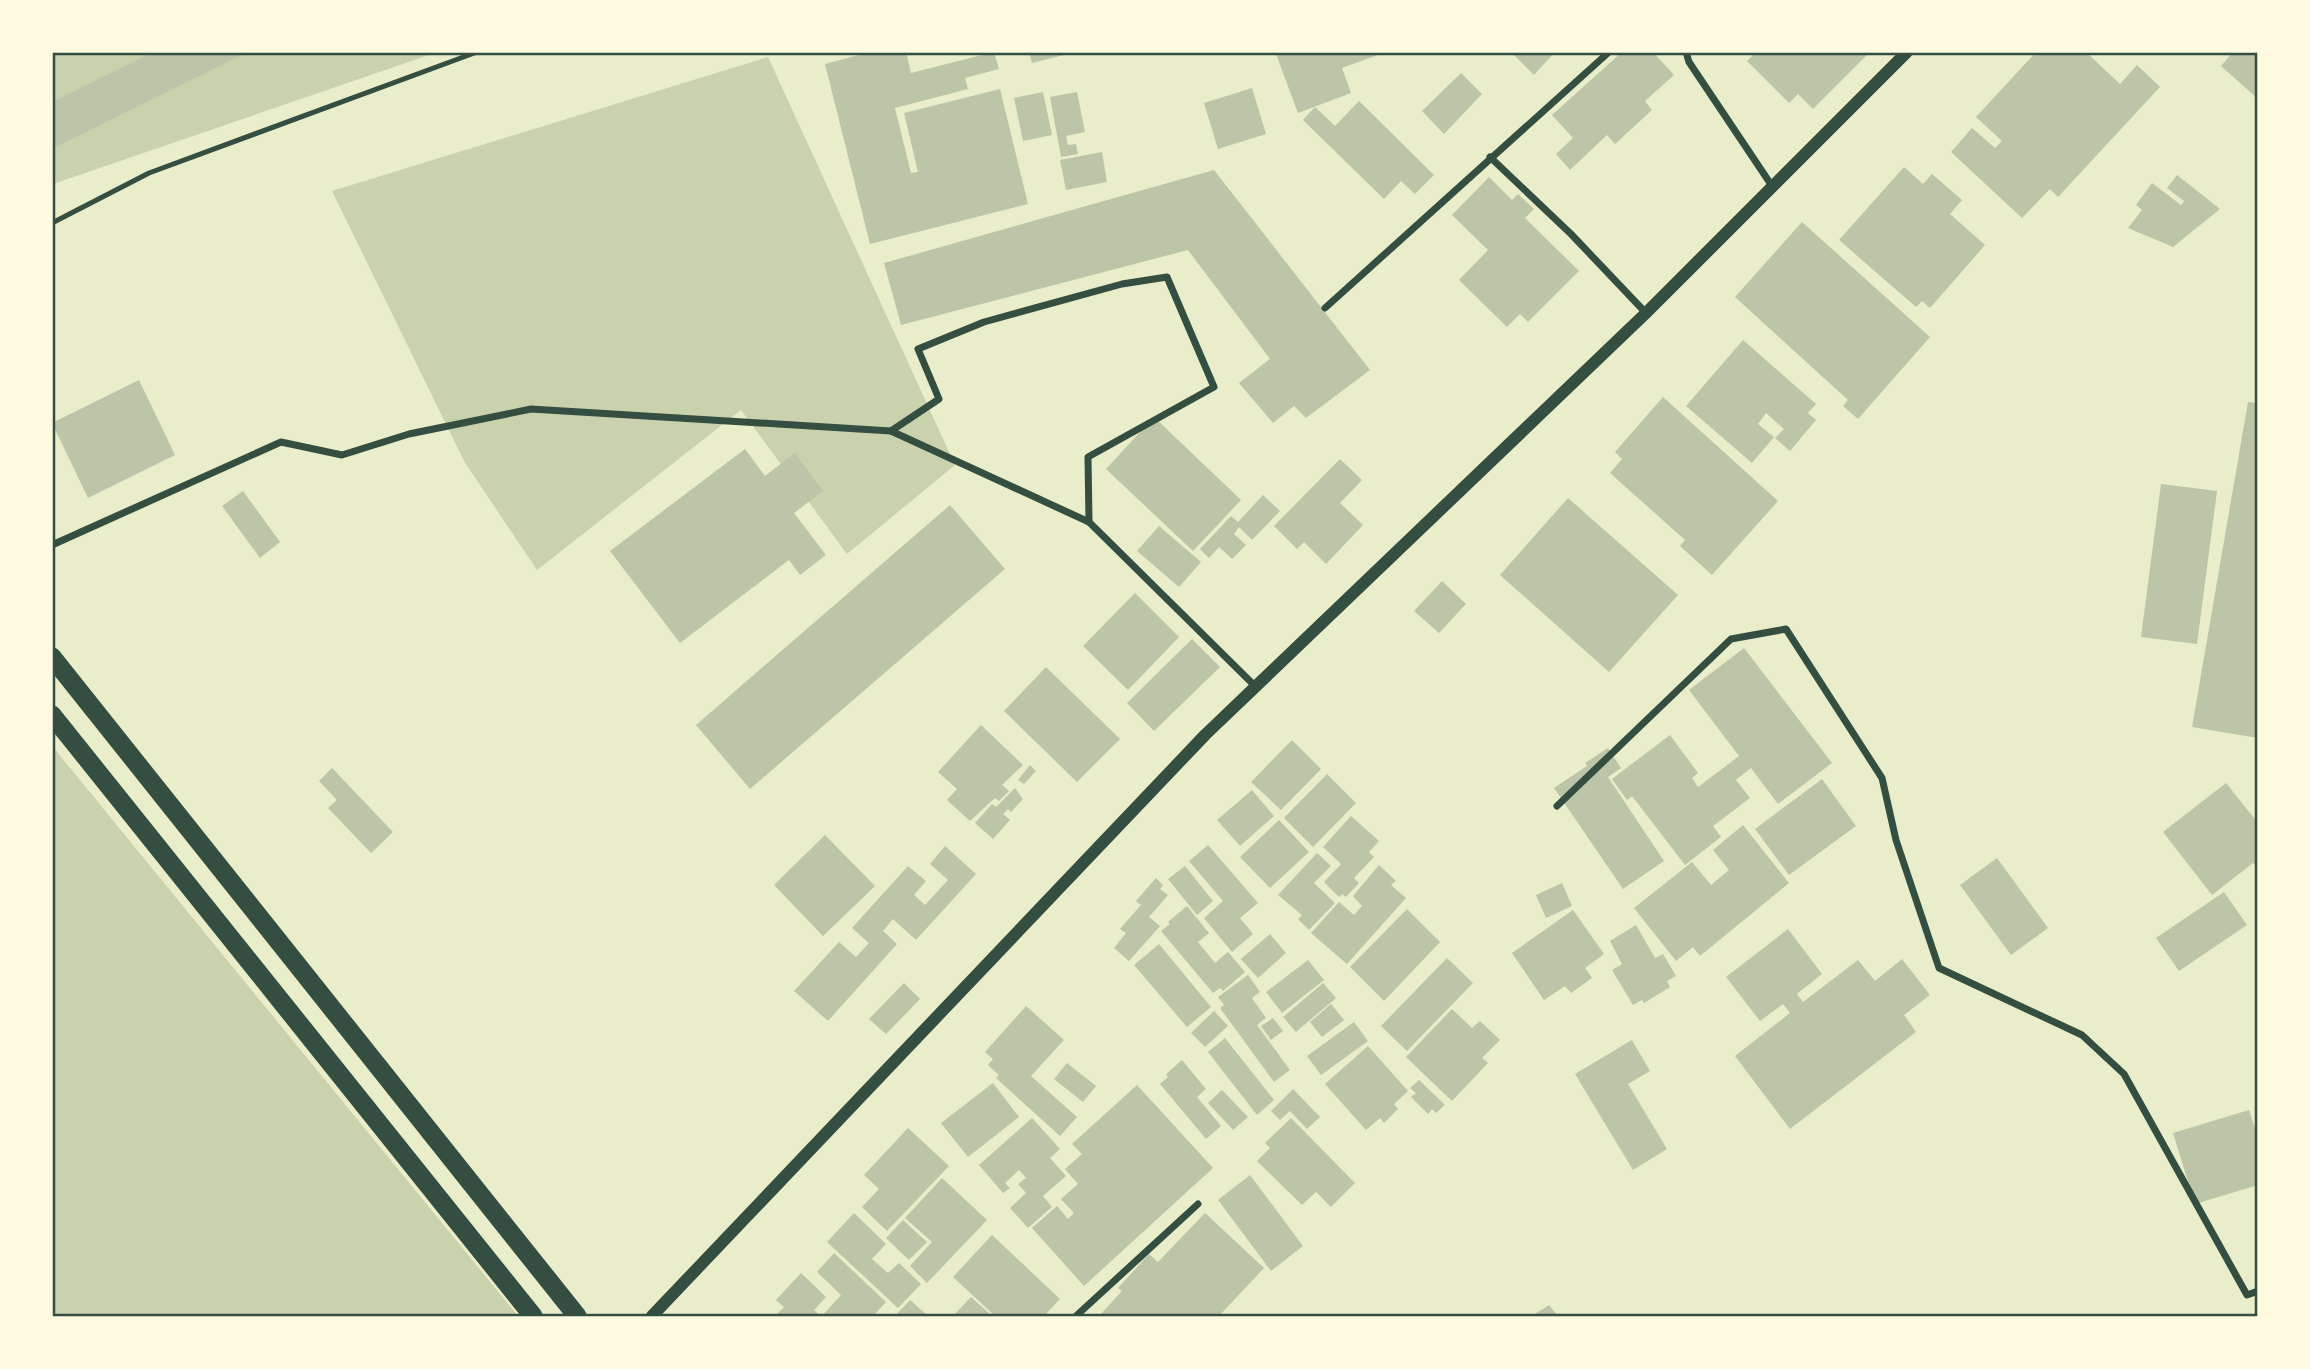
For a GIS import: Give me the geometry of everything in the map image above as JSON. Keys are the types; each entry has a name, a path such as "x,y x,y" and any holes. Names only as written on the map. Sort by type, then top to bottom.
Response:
{"highway":[{"path":"52,657 577,1317"},
{"path":"52,715 533,1317"}],"street":[{"path":"1325,308 1609,52"},
{"path":"1686,52 1689,62 1772,186"},
{"path":"652,1317 1195,745 1646,313 1907,52"},
{"path":"1490,157 1571,234 1646,313"},
{"path":"891,431 939,398 918,349 984,321 1122,284 1167,277 1214,387 1088,457 1089,522"},
{"path":"52,545 281,442 342,455 409,434 531,409 891,431 1089,522 1255,686"},
{"path":"1557,806 1731,639 1786,629 1882,778 1896,840 1939,968 2082,1035 2124,1074 2247,1295 2258,1291"},
{"path":"1076,1317 1198,1203"}],"lane":[{"path":"52,223 149,173 477,52"}],"green space":[{"path":"53,52 435,53 53,184"},
{"path":"768,57 955,465 847,554 741,410 537,570 464,461 332,191"},
{"path":"53,747 518,1316 53,1316"}],"building":[{"path":"153,52 248,52 52,149 52,102"},
{"path":"870,52 906,52 911,73 994,52 999,69 965,78 968,89 895,108 911,173 918,172 904,113 1000,89 1028,204 870,244 825,64"},
{"path":"1029,52 1072,52 1072,53 1032,63"},
{"path":"1511,52 1555,52 1534,75"},
{"path":"1622,52 1653,52 1674,75 1645,101 1652,110 1615,144 1607,135 1570,170 1556,154 1573,138 1552,115"},
{"path":"1756,52 1870,52 1813,109 1798,94 1789,103 1747,61"},
{"path":"2036,52 2086,52 2120,84 2137,65 2160,87 2058,197 2050,189 2022,218 1951,152 1972,128 1995,148 2002,141 1976,117"},
{"path":"2233,52 2258,52 2258,99 2221,66"},
{"path":"1383,53 1342,68 1351,93 1298,113 1276,54"},
{"path":"1461,73 1482,94 1444,134 1422,111"},
{"path":"1252,88 1266,134 1218,149 1204,103"},
{"path":"1043,92 1052,135 1023,141 1014,98"},
{"path":"1077,92 1085,132 1066,136 1068,145 1076,144 1078,154 1061,157 1050,97"},
{"path":"1359,101 1434,175 1415,194 1401,181 1384,199 1303,120 1315,107 1335,126"},
{"path":"1102,152 1107,182 1066,190 1060,160"},
{"path":"1904,167 1923,184 1932,174 1962,200 1950,214 1985,245 1930,308 1922,301 1916,307 1839,240"},
{"path":"1214,170 1370,370 1306,418 1294,406 1273,423 1239,383 1270,359 1188,250 901,325 884,263"},
{"path":"2177,175 2220,209 2173,247 2128,228 2142,210 2136,205 2152,183 2181,205 2184,201 2167,188"},
{"path":"1489,177 1512,200 1518,194 1534,209 1525,218 1579,271 1528,322 1520,314 1507,327 1459,280 1488,250 1452,215"},
{"path":"1802,222 1930,337 1858,419 1843,406 1848,400 1735,297"},
{"path":"1743,340 1816,404 1808,413 1816,420 1790,451 1775,438 1784,429 1766,413 1758,424 1774,437 1752,463 1686,406"},
{"path":"139,380 175,455 88,498 52,423"},
{"path":"1663,397 1778,501 1712,575 1680,546 1685,540 1610,473 1622,459 1615,452"},
{"path":"2248,402 2258,403 2258,738 2192,727"},
{"path":"1154,417 1241,500 1193,551 1106,469"},
{"path":"745,449 765,476 795,453 823,491 794,513 826,555 800,575 789,560 680,643 610,551"},
{"path":"1340,459 1362,480 1340,503 1363,525 1326,564 1304,542 1297,549 1274,526"},
{"path":"2161,484 2217,491 2197,644 2141,637"},
{"path":"243,491 280,542 260,558 222,506"},
{"path":"1263,495 1280,511 1252,540 1239,527 1234,534 1246,545 1232,559 1219,547 1209,558 1200,549 1231,516 1238,522"},
{"path":"1568,498 1678,595 1609,672 1500,575"},
{"path":"950,505 1005,569 750,789 696,725"},
{"path":"1159,526 1201,562 1179,587 1137,551"},
{"path":"1442,581 1466,604 1439,633 1414,611"},
{"path":"1135,593 1179,637 1128,690 1083,646"},
{"path":"1192,639 1220,667 1154,731 1127,703"},
{"path":"1744,648 1832,763 1778,804 1751,768 1736,780 1750,798 1713,826 1721,837 1685,865 1632,796 1627,800 1612,779 1670,735 1698,773 1692,778 1698,787 1739,756 1689,690"},
{"path":"1046,667 1120,739 1077,782 1004,711"},
{"path":"981,725 1023,765 1002,785 1009,791 999,801 995,798 970,821 947,800 957,789 938,772"},
{"path":"1292,740 1321,769 1281,810 1251,782"},
{"path":"1608,748 1621,768 1608,777 1664,861 1623,889 1554,788"},
{"path":"1030,765 1036,771 1024,784 1018,780"},
{"path":"332,768 393,832 371,853 328,808 337,800 319,781"},
{"path":"1327,774 1356,803 1313,847 1284,818"},
{"path":"1822,779 1856,826 1789,875 1755,829"},
{"path":"2226,783 2258,823 2258,868 2253,863 2212,895 2163,832"},
{"path":"1015,788 1023,799 1011,812 1008,809 1003,814 1010,820 993,839 975,823 992,804 996,807"},
{"path":"1252,790 1274,816 1240,846 1217,820"},
{"path":"1351,816 1379,841 1369,852 1374,857 1354,878 1359,883 1346,897 1342,894 1339,897 1324,882 1341,864 1323,847"},
{"path":"1279,820 1309,852 1270,888 1240,857"},
{"path":"1743,825 1789,883 1700,956 1693,947 1676,961 1634,908 1692,862 1711,885 1729,870 1713,850"},
{"path":"825,835 875,886 823,936 774,885"},
{"path":"1208,845 1258,903 1240,918 1253,934 1232,952 1204,918 1223,901 1189,861"},
{"path":"945,846 976,874 916,940 893,919 883,931 897,944 828,1021 794,991 839,942 856,957 869,943 852,928 908,866 926,881 914,895 925,905 948,880 930,864"},
{"path":"1317,853 1331,866 1314,883 1335,903 1309,930 1298,919 1302,915 1278,895"},
{"path":"1997,858 2048,928 2011,955 1960,885"},
{"path":"1379,865 1396,881 1391,885 1406,898 1347,964 1311,933 1339,902 1354,915 1362,906 1353,896"},
{"path":"1185,866 1213,901 1197,915 1168,879"},
{"path":"1156,878 1163,885 1160,889 1168,895 1149,917 1160,926 1129,961 1114,948 1126,933 1120,929 1141,905 1136,901"},
{"path":"1562,883 1572,906 1546,918 1536,895"},
{"path":"2224,892 2247,925 2179,971 2156,938"},
{"path":"1187,906 1209,933 1198,942 1215,963 1228,952 1245,972 1223,991 1220,988 1213,993 1161,931"},
{"path":"1407,909 1440,942 1384,1001 1350,967"},
{"path":"1573,910 1604,954 1585,968 1592,978 1571,993 1565,986 1544,1000 1512,953"},
{"path":"1636,925 1655,958 1663,954 1676,976 1667,981 1670,987 1644,1003 1642,1000 1633,1005 1612,970 1622,964 1610,941"},
{"path":"1788,929 1822,974 1797,994 1803,1002 1858,960 1875,981 1902,959 1930,995 1904,1015 1916,1032 1790,1129 1735,1056 1790,1013 1783,1004 1760,1021 1726,977"},
{"path":"1270,934 1286,953 1258,978 1241,959"},
{"path":"1159,944 1211,1007 1187,1027 1134,965"},
{"path":"1447,958 1473,983 1407,1051 1381,1026"},
{"path":"1308,960 1324,980 1282,1013 1266,992"},
{"path":"1248,975 1260,992 1252,998 1266,1018 1257,1025 1290,1070 1274,1082 1220,1008 1224,1005 1218,997"},
{"path":"904,983 920,999 886,1034 869,1019"},
{"path":"1323,983 1336,998 1296,1032 1283,1017"},
{"path":"1331,1004 1344,1020 1322,1037 1310,1022"},
{"path":"1026,1006 1064,1040 1031,1076 1077,1117 1060,1136 996,1078 999,1075 988,1065 993,1059 985,1052"},
{"path":"1452,1009 1472,1028 1480,1021 1500,1040 1482,1058 1488,1063 1452,1101 1406,1057"},
{"path":"1214,1011 1228,1026 1205,1047 1191,1033"},
{"path":"1273,1018 1283,1031 1271,1040 1261,1026"},
{"path":"1354,1022 1368,1041 1321,1075 1307,1056"},
{"path":"1225,1038 1274,1100 1257,1115 1208,1052"},
{"path":"1632,1040 1650,1071 1628,1084 1667,1149 1633,1170 1575,1074"},
{"path":"1368,1046 1408,1091 1394,1104 1398,1109 1384,1123 1380,1118 1366,1130 1325,1084"},
{"path":"1182,1060 1206,1089 1197,1097 1221,1126 1206,1139 1160,1084 1168,1077 1166,1074"},
{"path":"1067,1063 1096,1086 1083,1102 1054,1079"},
{"path":"1419,1080 1445,1105 1436,1113 1432,1109 1428,1114 1411,1097 1416,1093 1410,1088"},
{"path":"993,1083 1019,1117 968,1157 941,1123"},
{"path":"1137,1085 1213,1168 1084,1286 1032,1228 1057,1206 1068,1219 1074,1213 1061,1199 1078,1184 1065,1169 1082,1154 1072,1144"},
{"path":"1293,1089 1320,1117 1307,1129 1290,1111 1280,1120 1271,1111"},
{"path":"1222,1090 1248,1117 1233,1130 1208,1103"},
{"path":"2249,1110 2258,1138 2258,1185 2195,1204 2173,1133"},
{"path":"1032,1118 1060,1149 1050,1158 1066,1176 1043,1196 1052,1207 1028,1228 1010,1208 1026,1193 1018,1184 1026,1178 1019,1170 1005,1183 1010,1188 1003,1193 979,1165"},
{"path":"1291,1118 1355,1183 1331,1207 1316,1192 1302,1205 1257,1161 1270,1148 1265,1143"},
{"path":"908,1128 949,1166 887,1231 862,1207 879,1189 864,1175"},
{"path":"1250,1175 1303,1246 1271,1271 1218,1200"},
{"path":"942,1178 987,1220 927,1283 910,1266 932,1242 905,1218"},
{"path":"854,1213 886,1244 872,1259 888,1273 899,1263 921,1284 898,1308 827,1242"},
{"path":"1205,1213 1264,1268 1219,1316 1100,1315 1122,1291 1118,1288 1149,1254 1158,1262"},
{"path":"903,1220 927,1242 909,1260 886,1238"},
{"path":"992,1235 1060,1299 1044,1316 995,1316 953,1277"},
{"path":"834,1253 886,1302 873,1316 822,1316 841,1295 817,1272"},
{"path":"801,1273 826,1297 814,1310 821,1316 775,1316 784,1307 776,1300"},
{"path":"971,1297 992,1316 953,1316"},
{"path":"910,1300 928,1316 895,1316"},
{"path":"1549,1305 1558,1316 1532,1316"}]}
